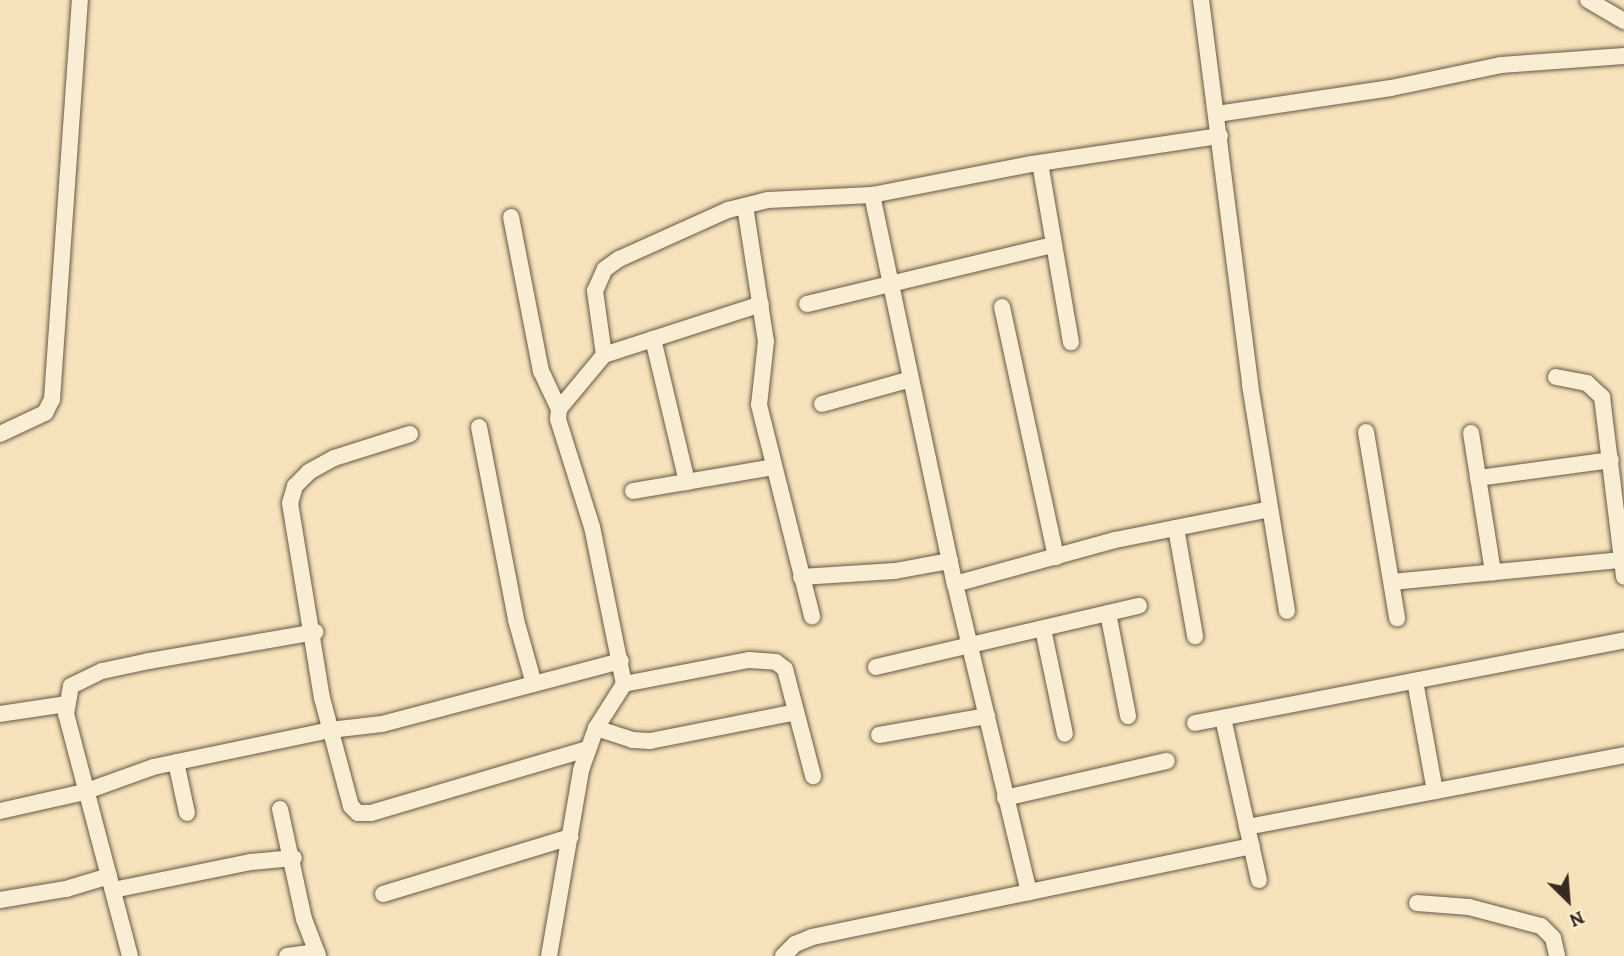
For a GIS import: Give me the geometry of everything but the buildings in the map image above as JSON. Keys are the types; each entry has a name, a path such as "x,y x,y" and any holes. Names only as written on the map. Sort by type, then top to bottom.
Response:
{"street":[{"path":"0,434 45,413 52,399 80,0"},
{"path":"1201,0 1250,385 1287,611"},
{"path":"1588,0 1624,21"},
{"path":"1217,114 1391,88 1501,65 1624,56"},
{"path":"604,355 595,291 605,270 662,239 745,206 794,196 872,195 1041,163 1220,136"},
{"path":"1041,163 1052,245 1071,342"},
{"path":"872,195 955,584 1030,892"},
{"path":"745,206 766,341 759,405 812,616"},
{"path":"511,218 541,371 559,409 559,425 592,527 624,684 596,728 587,749 549,956"},
{"path":"807,304 1052,245"},
{"path":"559,409 604,355 761,304"},
{"path":"1002,307 1056,557"},
{"path":"653,339 687,482"},
{"path":"1556,377 1597,389 1605,404 1624,577"},
{"path":"822,404 911,379"},
{"path":"479,427 516,620 534,684"},
{"path":"1366,432 1397,618"},
{"path":"1471,433 1493,572"},
{"path":"410,434 334,458 295,486 290,503 293,535 315,632 330,730 343,787 358,813 587,749"},
{"path":"1478,478 1611,460"},
{"path":"632,491 774,467"},
{"path":"955,584 1176,528 1270,509"},
{"path":"1176,528 1195,636"},
{"path":"1392,582 1622,560"},
{"path":"801,577 895,571 950,561"},
{"path":"876,667 1139,606"},
{"path":"1108,613 1128,716"},
{"path":"1043,629 1065,734"},
{"path":"124,954 111,883 84,792 67,704 71,686 102,671 315,632"},
{"path":"1195,723 1624,640"},
{"path":"624,684 749,660 776,662 785,669 813,776"},
{"path":"0,811 84,792 176,762 330,730 382,724 621,662"},
{"path":"1415,681 1435,791"},
{"path":"0,714 67,704"},
{"path":"596,728 650,741 796,712"},
{"path":"880,735 987,716"},
{"path":"1223,718 1259,880"},
{"path":"1247,827 1624,755"},
{"path":"1005,798 1167,761"},
{"path":"176,762 187,813"},
{"path":"280,809 294,858 304,919 317,954 287,956"},
{"path":"383,894 571,837"},
{"path":"783,956 795,944 812,937 1252,846"},
{"path":"0,900 251,862 294,858"},
{"path":"1417,903 1469,907 1541,926 1553,938 1557,956"}]}
